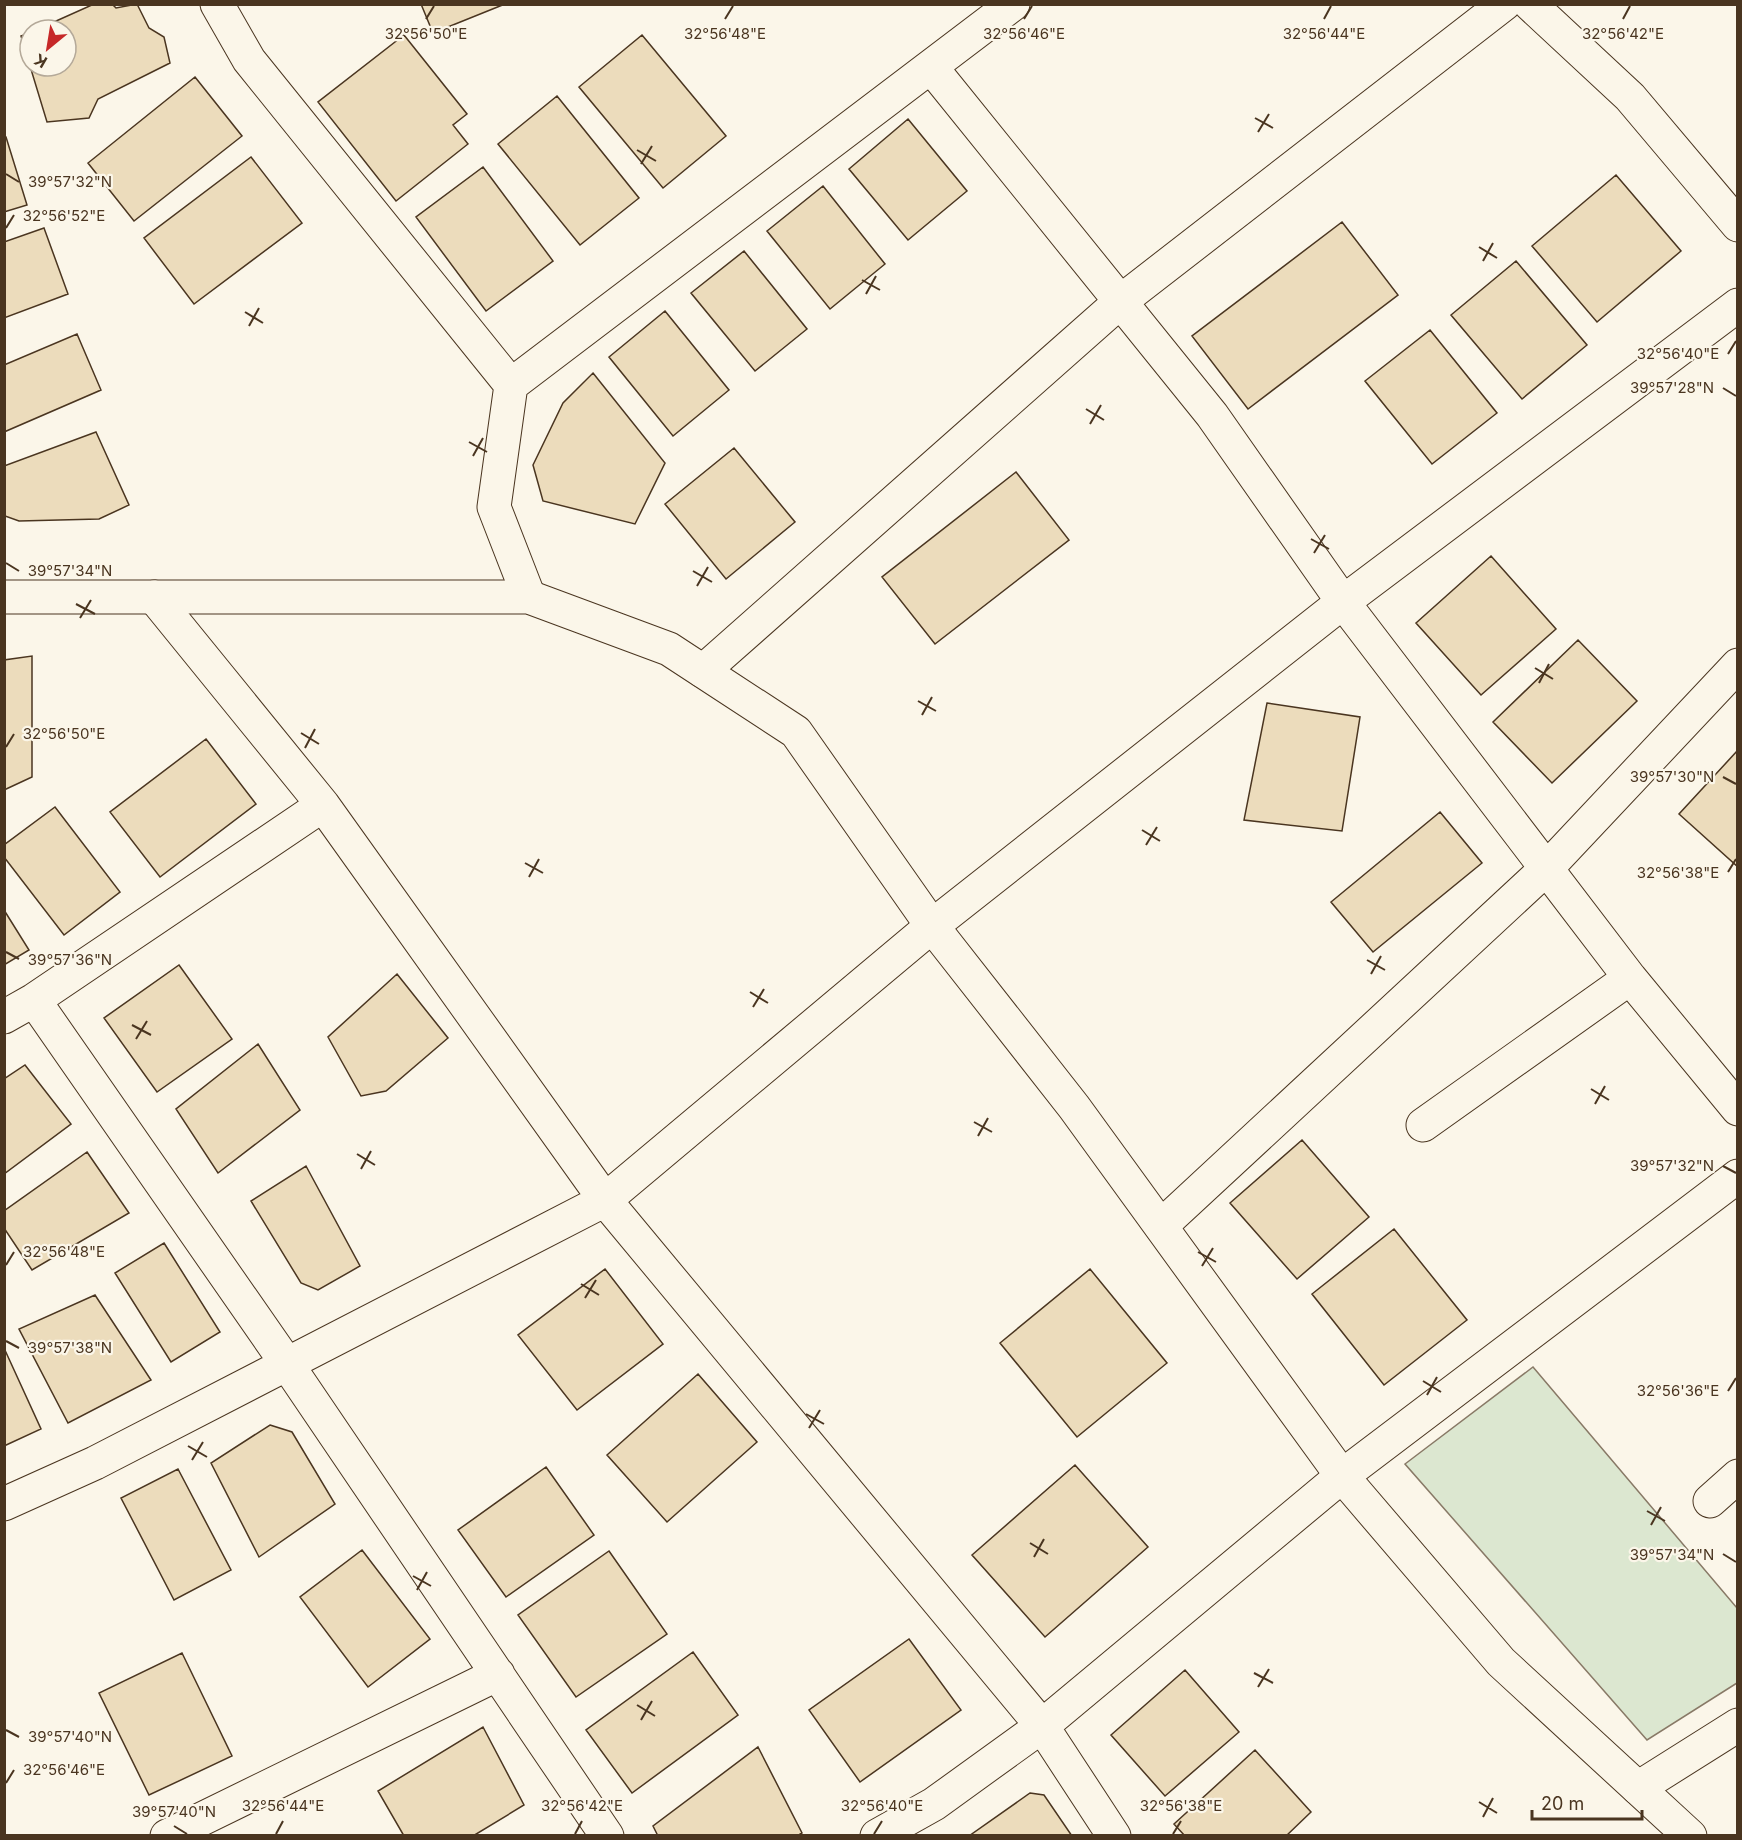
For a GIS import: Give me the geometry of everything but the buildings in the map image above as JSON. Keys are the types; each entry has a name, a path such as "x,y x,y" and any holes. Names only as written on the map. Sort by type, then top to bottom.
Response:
{"street":[{"path":"217,4 249,60 511,385"},
{"path":"529,597 494,507 511,385 1013,4"},
{"path":"703,671 1120,301 1504,4"},
{"path":"1530,4 1630,97 1737,225"},
{"path":"931,67 1212,415 1343,602 1630,978 1737,1109"},
{"path":"4,1504 94,1463 605,1200 933,926 1343,602 1737,305"},
{"path":"4,597 529,597 669,649 796,732 933,926 1074,1107 1342,1476 1501,1662 1690,1836"},
{"path":"154,597 323,805 605,1200 1042,1726 1114,1836"},
{"path":"1161,1226 1547,867 1737,665"},
{"path":"4,1017 34,1000 323,805"},
{"path":"1423,1125 1630,978"},
{"path":"34,1000 287,1364 607,1836"},
{"path":"877,1836 934,1804 1042,1726 1342,1476 1737,1176"},
{"path":"1710,1501 1737,1476"},
{"path":"167,1836 498,1674"},
{"path":"1638,1788 1737,1725"}],"green space":[{"path":"1533,1367 1737,1608 1737,1683 1647,1740 1405,1464"}]}
